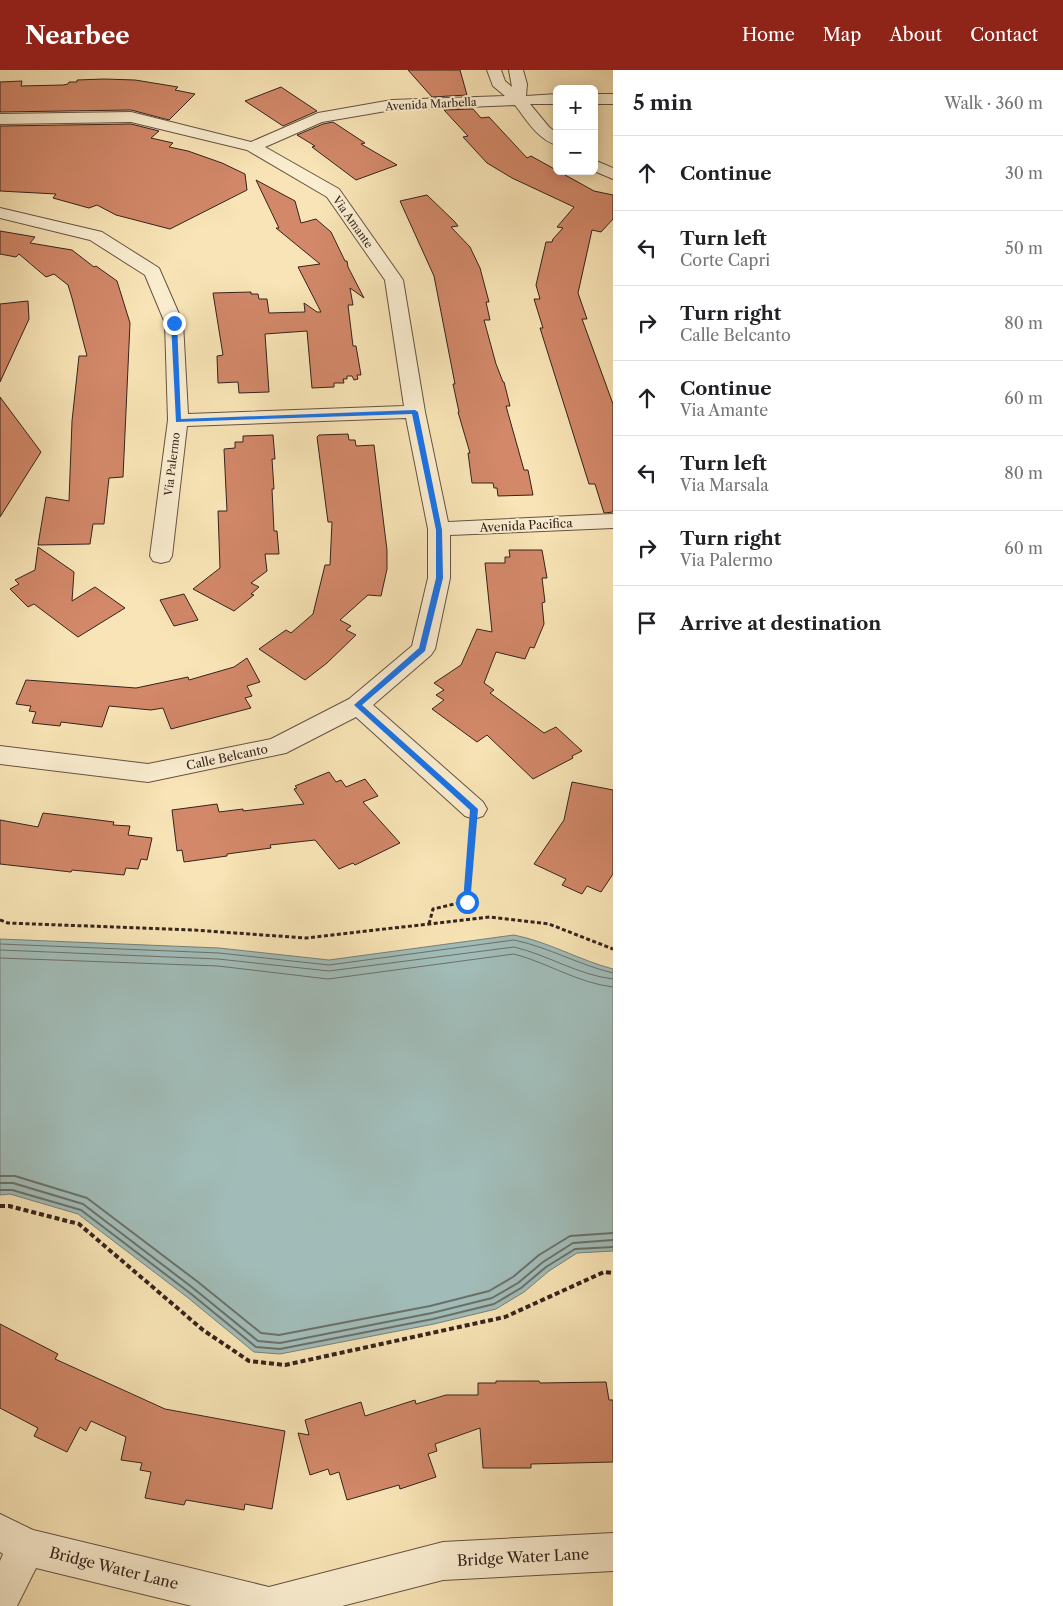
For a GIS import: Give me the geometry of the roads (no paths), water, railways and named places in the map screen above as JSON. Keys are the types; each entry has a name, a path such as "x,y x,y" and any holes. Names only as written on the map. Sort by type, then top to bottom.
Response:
{"street":[{"path":"494,70 498,83 518,99 542,130 553,137"},
{"path":"516,70 520,84 518,99"},
{"name":"Avenida Marbella","path":"253,147 318,118 382,106 553,99"},
{"path":"598,99 613,99"},
{"name":"Via Amante","path":"0,119 132,117 253,147 333,193 394,280 415,412 439,530"},
{"path":"598,167 613,174"},
{"name":"Via Palermo","path":"0,213 96,236 153,272 174,323 178,420 161,556"},
{"path":"178,420 415,412"},
{"name":"Avenida Pacifica","path":"439,530 613,522"},
{"name":"Calle Belcanto","path":"0,755 148,774 277,747 358,705 423,649 440,578 439,530"},
{"path":"358,705 474,809"},
{"path":"0,1600 13,1540"},
{"name":"Bridge Water Lane","path":"13,1540 269,1606 443,1561 613,1552"}],"water":[{"path":"514,935 613,969 613,1251 577,1253 549,1271 524,1292 496,1309 434,1324 280,1354 254,1352 187,1297 78,1214 10,1194 0,1195 0,939 219,948 329,960"}]}
